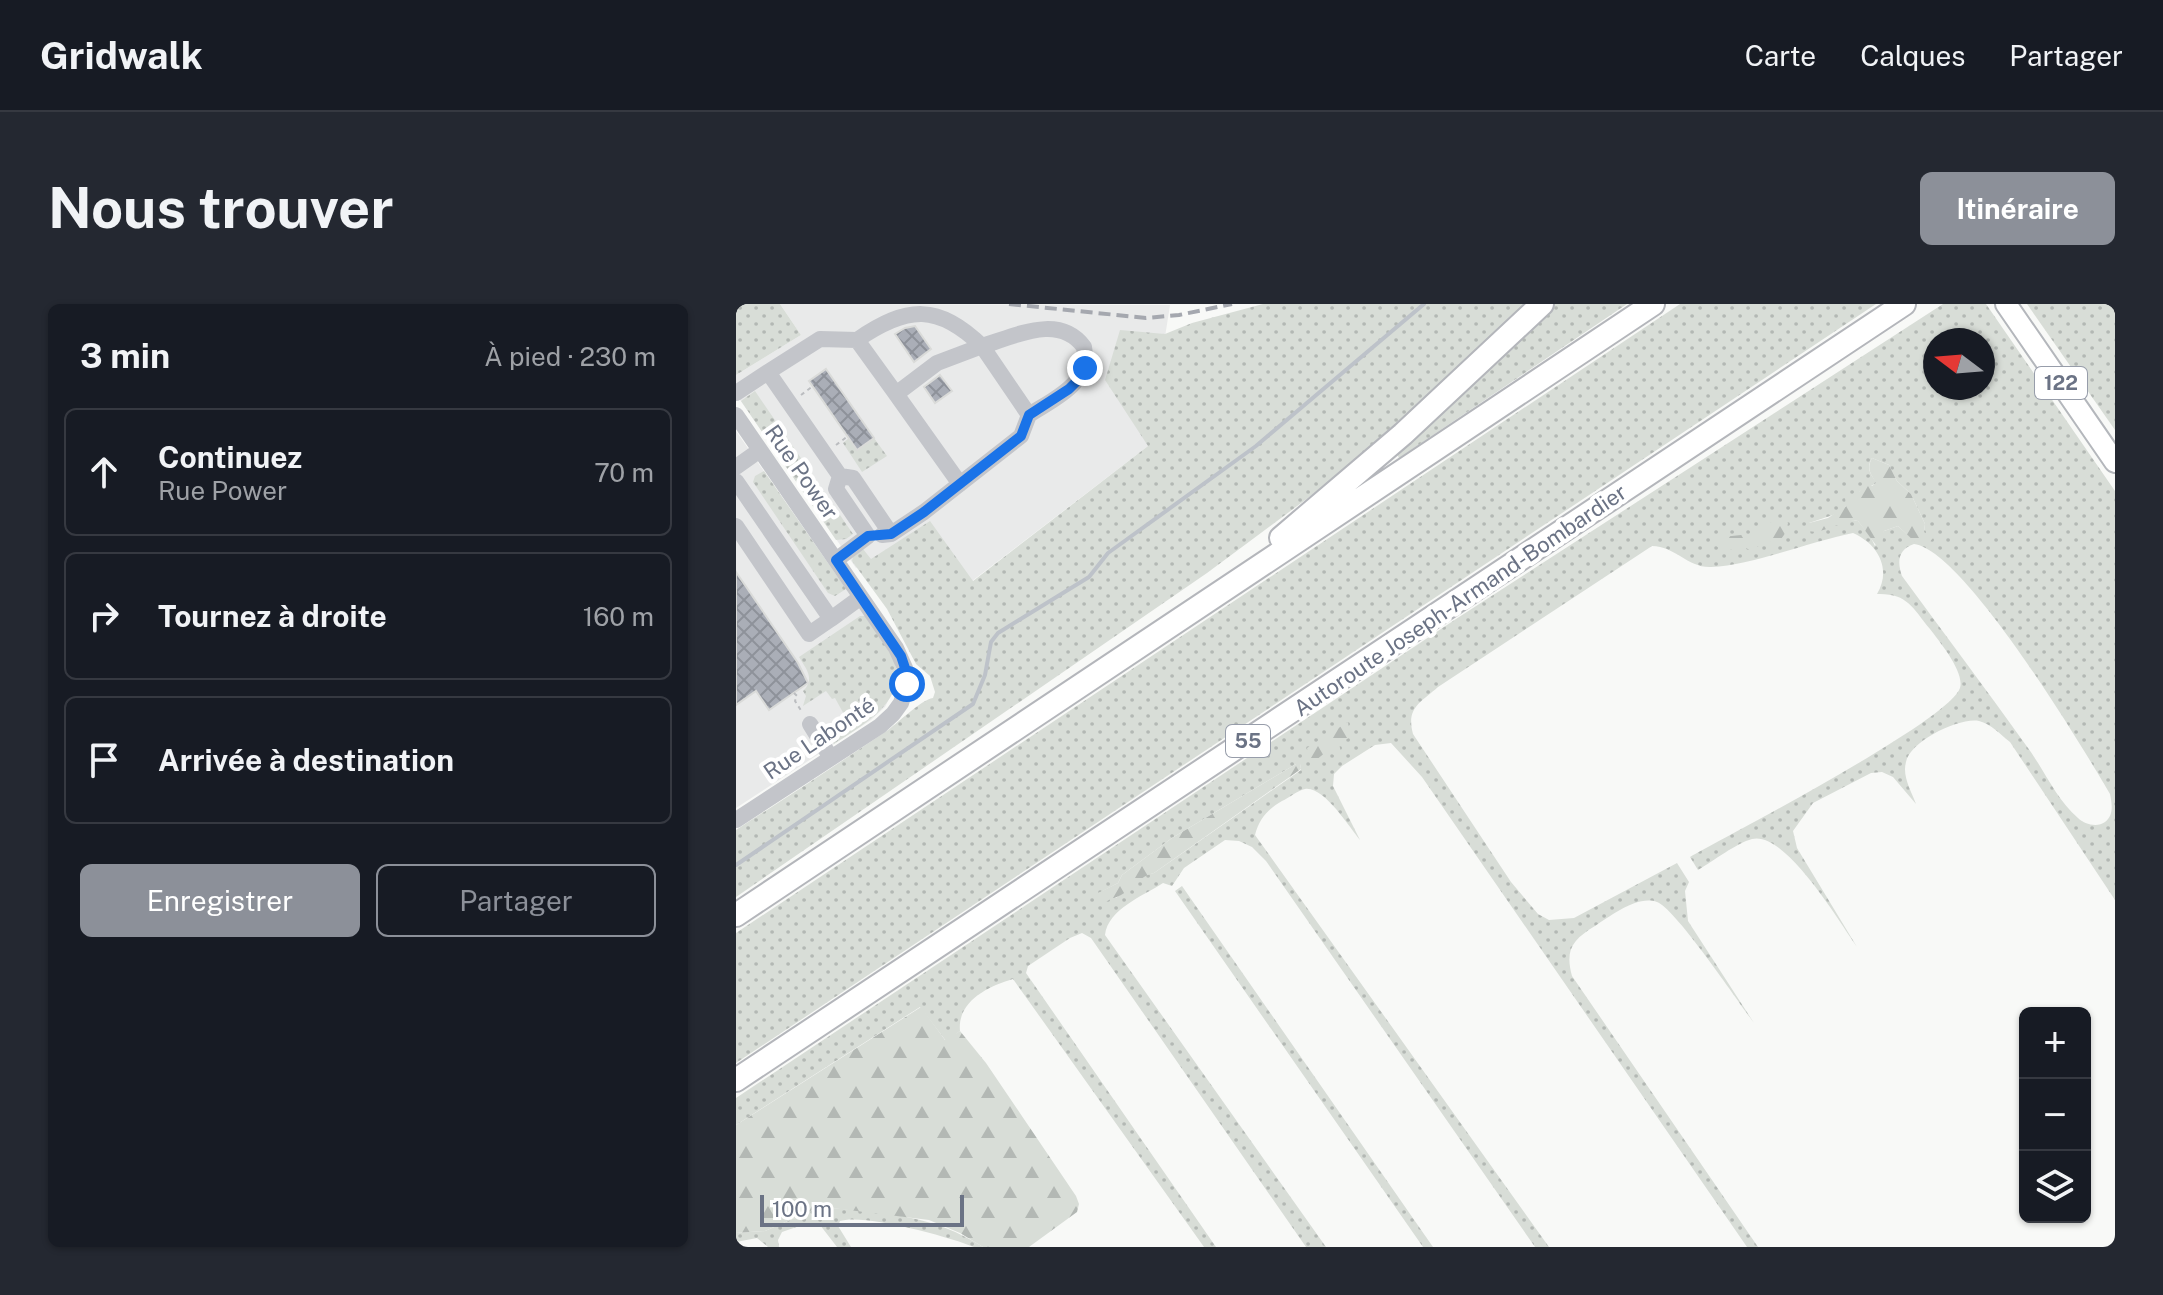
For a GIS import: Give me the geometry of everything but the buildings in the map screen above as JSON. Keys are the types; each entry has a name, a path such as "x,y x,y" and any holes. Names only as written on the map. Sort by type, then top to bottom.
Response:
{"highway":[{"path":"1223,590 1413,425 1542,304"},
{"path":"736,915 1653,304"},
{"name":"Autoroute Joseph-Armand-Bombardier","path":"736,1080 1906,304"}],"main road":[{"name":"122","path":"2006,304 2115,462"}],"street":[{"path":"736,393 820,339 857,340 892,316 920,308 943,312 959,321 982,346 1029,415"},
{"path":"836,560 868,536 891,534 1021,436 1029,415 1077,381 1085,368 1084,347 1069,332 1050,327 982,346 937,363 896,394"},
{"path":"857,340 960,484"},
{"path":"768,372 840,476 853,478 891,534"},
{"name":"Rue Power","path":"736,415 901,656 907,677"},
{"path":"736,467 760,450"},
{"path":"840,476 836,489 868,536"},
{"path":"736,481 831,619"},
{"path":"756,510 736,526 809,634 861,597"},
{"name":"Rue Labonté","path":"737,818 880,726 893,714 906,690 907,677"},
{"path":"810,724 831,758"}],"path":[{"path":"808,390 813,386"},
{"path":"841,440 848,436"},
{"path":"794,693 799,708"}],"shaded area":[{"path":"780,304 1170,305 1148,446 972,581 871,559 856,568 736,394 736,375 801,335"},
{"path":"736,431 886,647 895,671 890,697 885,707 871,720 736,808"}],"green space":[{"path":"736,304 780,304 801,335 736,375"},
{"path":"1263,304 1527,304 1393,428 1316,492 1207,573 736,897 736,830 933,698 935,692 930,676 916,664 887,609 852,561 853,557 863,549 871,559 930,521 973,581 1148,446 1105,380 1120,330 1165,334 1192,323"},
{"path":"1552,304 1627,304 1399,458 1395,450"},
{"path":"1680,304 1876,304 736,1063 736,933"},
{"path":"1943,304 1986,304 2115,491 2115,900 2010,742 1979,721 1949,727 1916,746 1906,762 1905,773 1916,804 1893,777 1882,772 1871,773 1813,803 1793,831 1797,848 1857,947 1795,863 1765,840 1746,841 1698,870 1690,857 1881,749 1947,704 1960,688 1959,674 1950,657 1913,608 1895,596 1877,594 1883,575 1880,558 1869,544 1853,533 1745,562 1711,567 1695,564 1668,549 1652,546 1438,687 1413,712 1413,734 1511,882 1538,914 1549,920 1574,918 1677,863 1689,882 1685,891 1688,921 1754,1023 1692,938 1657,902 1633,904 1587,931 1572,946 1570,967 1572,976 1758,1247 1747,1247 1422,777 1391,743 1375,745 1334,774 1333,786 1360,840 1328,800 1305,789 1268,811 1255,835 1549,1247 1535,1247 1266,861 1252,847 1239,841 1225,840 1184,868 1172,886 1163,883 1128,904 1113,918 1105,935 1326,1247 1306,1247 1091,938 1082,933 1028,966 1026,973 1216,1247 1204,1247 1013,979 976,996 964,1011 960,1031 946,1041 920,1007 736,1125 736,1098 1456,619","holes":["1872,458 1889,465 1897,481 1911,494 1925,524 1924,532 1910,537 1898,526 1884,531 1875,546 1858,521 1809,523 1839,513 1860,491 1877,483 1870,471","1914,544 1936,554 1962,579 1991,613 2049,695 2110,794 2111,813 2105,822 2095,825 2084,822 2063,802 2028,748 1902,576 1900,557 1905,549","1300,764 1301,770 1154,873 1145,875 1116,898 1099,893 1118,883 1122,875 1172,838"]},
{"path":"2027,304 2115,304 2115,430"},
{"path":"755,391 853,534 846,539 836,540 741,401"},
{"path":"849,438 857,450 874,438 887,456 862,472 843,443"},
{"path":"1872,458 1889,465 1897,481 1911,494 1925,524 1924,532 1933,538 1928,544 1916,543 1898,526 1884,531 1881,552 1858,521 1853,520 1846,525 1809,531 1809,523 1828,518 1846,506 1845,497 1860,491 1865,481 1872,486 1876,483 1869,468"},
{"path":"764,471 846,589 835,596 828,593 753,482 755,476"},
{"path":"1777,518 1785,519 1788,523 1783,536 1776,542 1768,540 1751,551 1743,546 1734,551 1715,545 1722,537 1751,534 1755,527 1767,525"},
{"path":"860,616 865,616 893,658 897,673 895,687 880,710 834,744 825,732 846,718 835,698 832,699 826,691 803,706 806,696 803,691 809,678 799,657"},
{"path":"1348,722 1350,737 1339,744 1341,752 1334,755 1327,751 1315,761 1310,761 1307,748"},
{"path":"1300,764 1301,769 1154,873 1119,896 1103,904 1097,902 1098,893 1118,883 1122,875 1172,838"},
{"path":"1182,886 1433,1247 1423,1247 1175,891"},
{"path":"921,1007 945,1040 960,1031 986,1063 1076,1196 1079,1204 1077,1212 1029,1247 983,1247 929,1220 832,1208 813,1210 765,1231 736,1233 736,1125"},
{"path":"832,1208 928,1222 983,1247 907,1227 851,1219 840,1221 838,1226 851,1247 837,1247 820,1225 808,1223 782,1232 779,1247 768,1247 757,1238 736,1242 736,1233 765,1231 813,1210"}],"waterway":[{"path":"736,865 973,704 985,675 991,642 998,633 1089,577 1108,553 1256,446 1424,304"}],"railway":[{"path":"1009,304 1146,318 1232,304"}],"route":[{"path":"907,684 901,656 836,560 868,536 891,534 924,512 1021,436 1029,415 1069,389 1085,368"}]}
